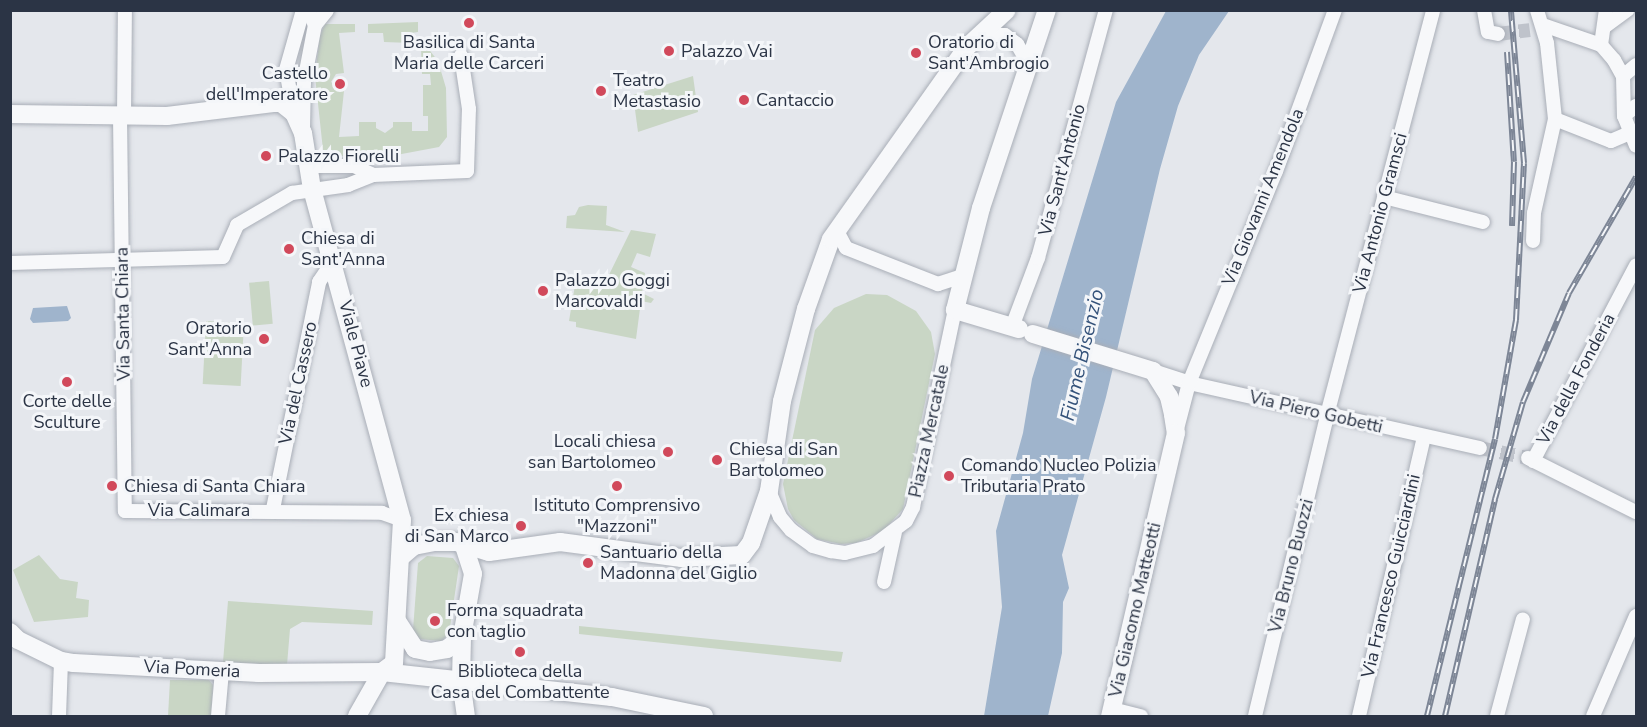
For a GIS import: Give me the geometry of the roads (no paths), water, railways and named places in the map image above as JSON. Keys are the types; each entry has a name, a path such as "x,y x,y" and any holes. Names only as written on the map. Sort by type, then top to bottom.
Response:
{"street":[{"name":"Via Santa Chiara","path":"125,10 121,258 125,511"},
{"name":"Viale Piave","path":"303,10 286,70 294,113 303,133"},
{"path":"308,10 315,25 327,10"},
{"path":"357,717 382,672 394,663 402,556 414,546 435,542 489,552 560,542 682,558 742,555 751,543 769,491 777,401 806,309 837,231 977,35 1006,10"},
{"name":"Piazza Mercatale","path":"769,491 780,517 813,546 845,553 873,546 895,532 913,507 962,276 1047,10"},
{"name":"Via Sant'Antonio","path":"1021,330 1038,258 1106,10"},
{"name":"Via Giovanni Amendola","path":"1189,382 1276,171 1335,10"},
{"name":"Via Antonio Gramsci","path":"1327,415 1433,10"},
{"path":"1484,10 1488,32 1498,34"},
{"path":"1533,241 1534,213 1555,119 1537,27 1538,10"},
{"path":"1601,45 1606,10"},
{"path":"1604,27 1627,10"},
{"name":"Viale Piave","path":"315,25 304,82 303,133 307,166 402,520 402,556"},
{"path":"1537,27 1601,45 1623,76 1624,116 1636,146"},
{"path":"977,35 1005,35 1023,51 1029,65"},
{"path":"10,263 223,256 237,225 292,193 348,185 373,175 467,171 469,109 461,56"},
{"path":"1623,76 1636,65"},
{"path":"10,114 167,116 273,103 281,103 294,113"},
{"path":"1624,116 1636,106"},
{"path":"1555,119 1611,141 1630,133"},
{"path":"307,166 354,166 373,175"},
{"path":"1384,197 1483,222"},
{"path":"837,231 846,248 938,284 962,276"},
{"name":"Via del Cassero","path":"273,510 319,282 334,260"},
{"name":"Via della Fonderia","path":"1636,266 1593,349 1530,460 1636,512"},
{"path":"956,310 1153,370"},
{"name":"Via Piero Gobetti","path":"1153,370 1189,382 1327,415 1480,448"},
{"name":"Via Giacomo Matteotti","path":"1153,370 1169,397 1176,433"},
{"name":"Via Giacomo Matteotti","path":"1111,713 1189,382"},
{"name":"Via Bruno Buozzi","path":"1255,717 1327,415"},
{"name":"Via Francesco Guicciardini","path":"1359,717 1424,436"},
{"name":"Via Calimara","path":"125,511 273,510 382,513 402,520"},
{"path":"884,582 895,532"},
{"path":"464,546 472,574 462,637 461,681 466,717"},
{"path":"1593,717 1636,616"},
{"path":"396,619 416,649 430,652 447,649 462,637"},
{"path":"1497,717 1523,620"},
{"name":"Via Pomeria","path":"10,632 18,640 61,661 222,671 382,672 612,697 704,717"},
{"path":"430,652 461,681"},
{"path":"59,717 61,661"},
{"path":"219,717 222,671"},
{"path":"1111,713 1141,717"}],"water":[{"name":"Fiume Bisenzio","path":"1166,11 1229,11 1199,55 1178,106 1160,169 1106,397 1062,555 1069,588 1063,602 1062,653 1048,716 984,716 1002,607 996,531 1023,433 1032,379 1116,102"},
{"path":"67,306 71,318 68,321 33,323 30,319 33,308"}],"tunnel":[{"path":"1498,34 1530,30"},
{"path":"1480,448 1528,458"}],"railway":[{"path":"1427,716 1495,439 1516,320 1524,163 1511,10"},
{"path":"1507,52 1514,162 1512,226"},
{"path":"1445,716 1495,499 1523,402 1569,293 1636,177"}],"place":[{"name":"Basilica di Santa Maria delle Carceri","path":"469,23"},
{"name":"Palazzo Vai","path":"669,51"},
{"name":"Oratorio di Sant'Ambrogio","path":"916,53"},
{"name":"Castello dell'Imperatore","path":"340,84"},
{"name":"Teatro Metastasio","path":"601,91"},
{"name":"Cantaccio","path":"744,100"},
{"name":"Palazzo Fiorelli","path":"266,156"},
{"name":"Chiesa di Sant'Anna","path":"289,249"},
{"name":"Palazzo Goggi Marcovaldi","path":"543,291"},
{"name":"Oratorio Sant'Anna","path":"264,339"},
{"name":"Corte delle Sculture","path":"67,382"},
{"name":"Locali chiesa san Bartolomeo","path":"668,452"},
{"name":"Chiesa di San Bartolomeo","path":"717,460"},
{"name":"Comando Nucleo Polizia Tributaria Prato","path":"949,476"},
{"name":"Chiesa di Santa Chiara","path":"112,486"},
{"name":"Istituto Comprensivo \"Mazzoni\"","path":"617,486"},
{"name":"Ex chiesa di San Marco","path":"521,526"},
{"name":"Santuario della Madonna del Giglio","path":"588,563"},
{"name":"Forma squadrata con taglio","path":"435,621"},
{"name":"Biblioteca della Casa del Combattente","path":"520,652"}]}
